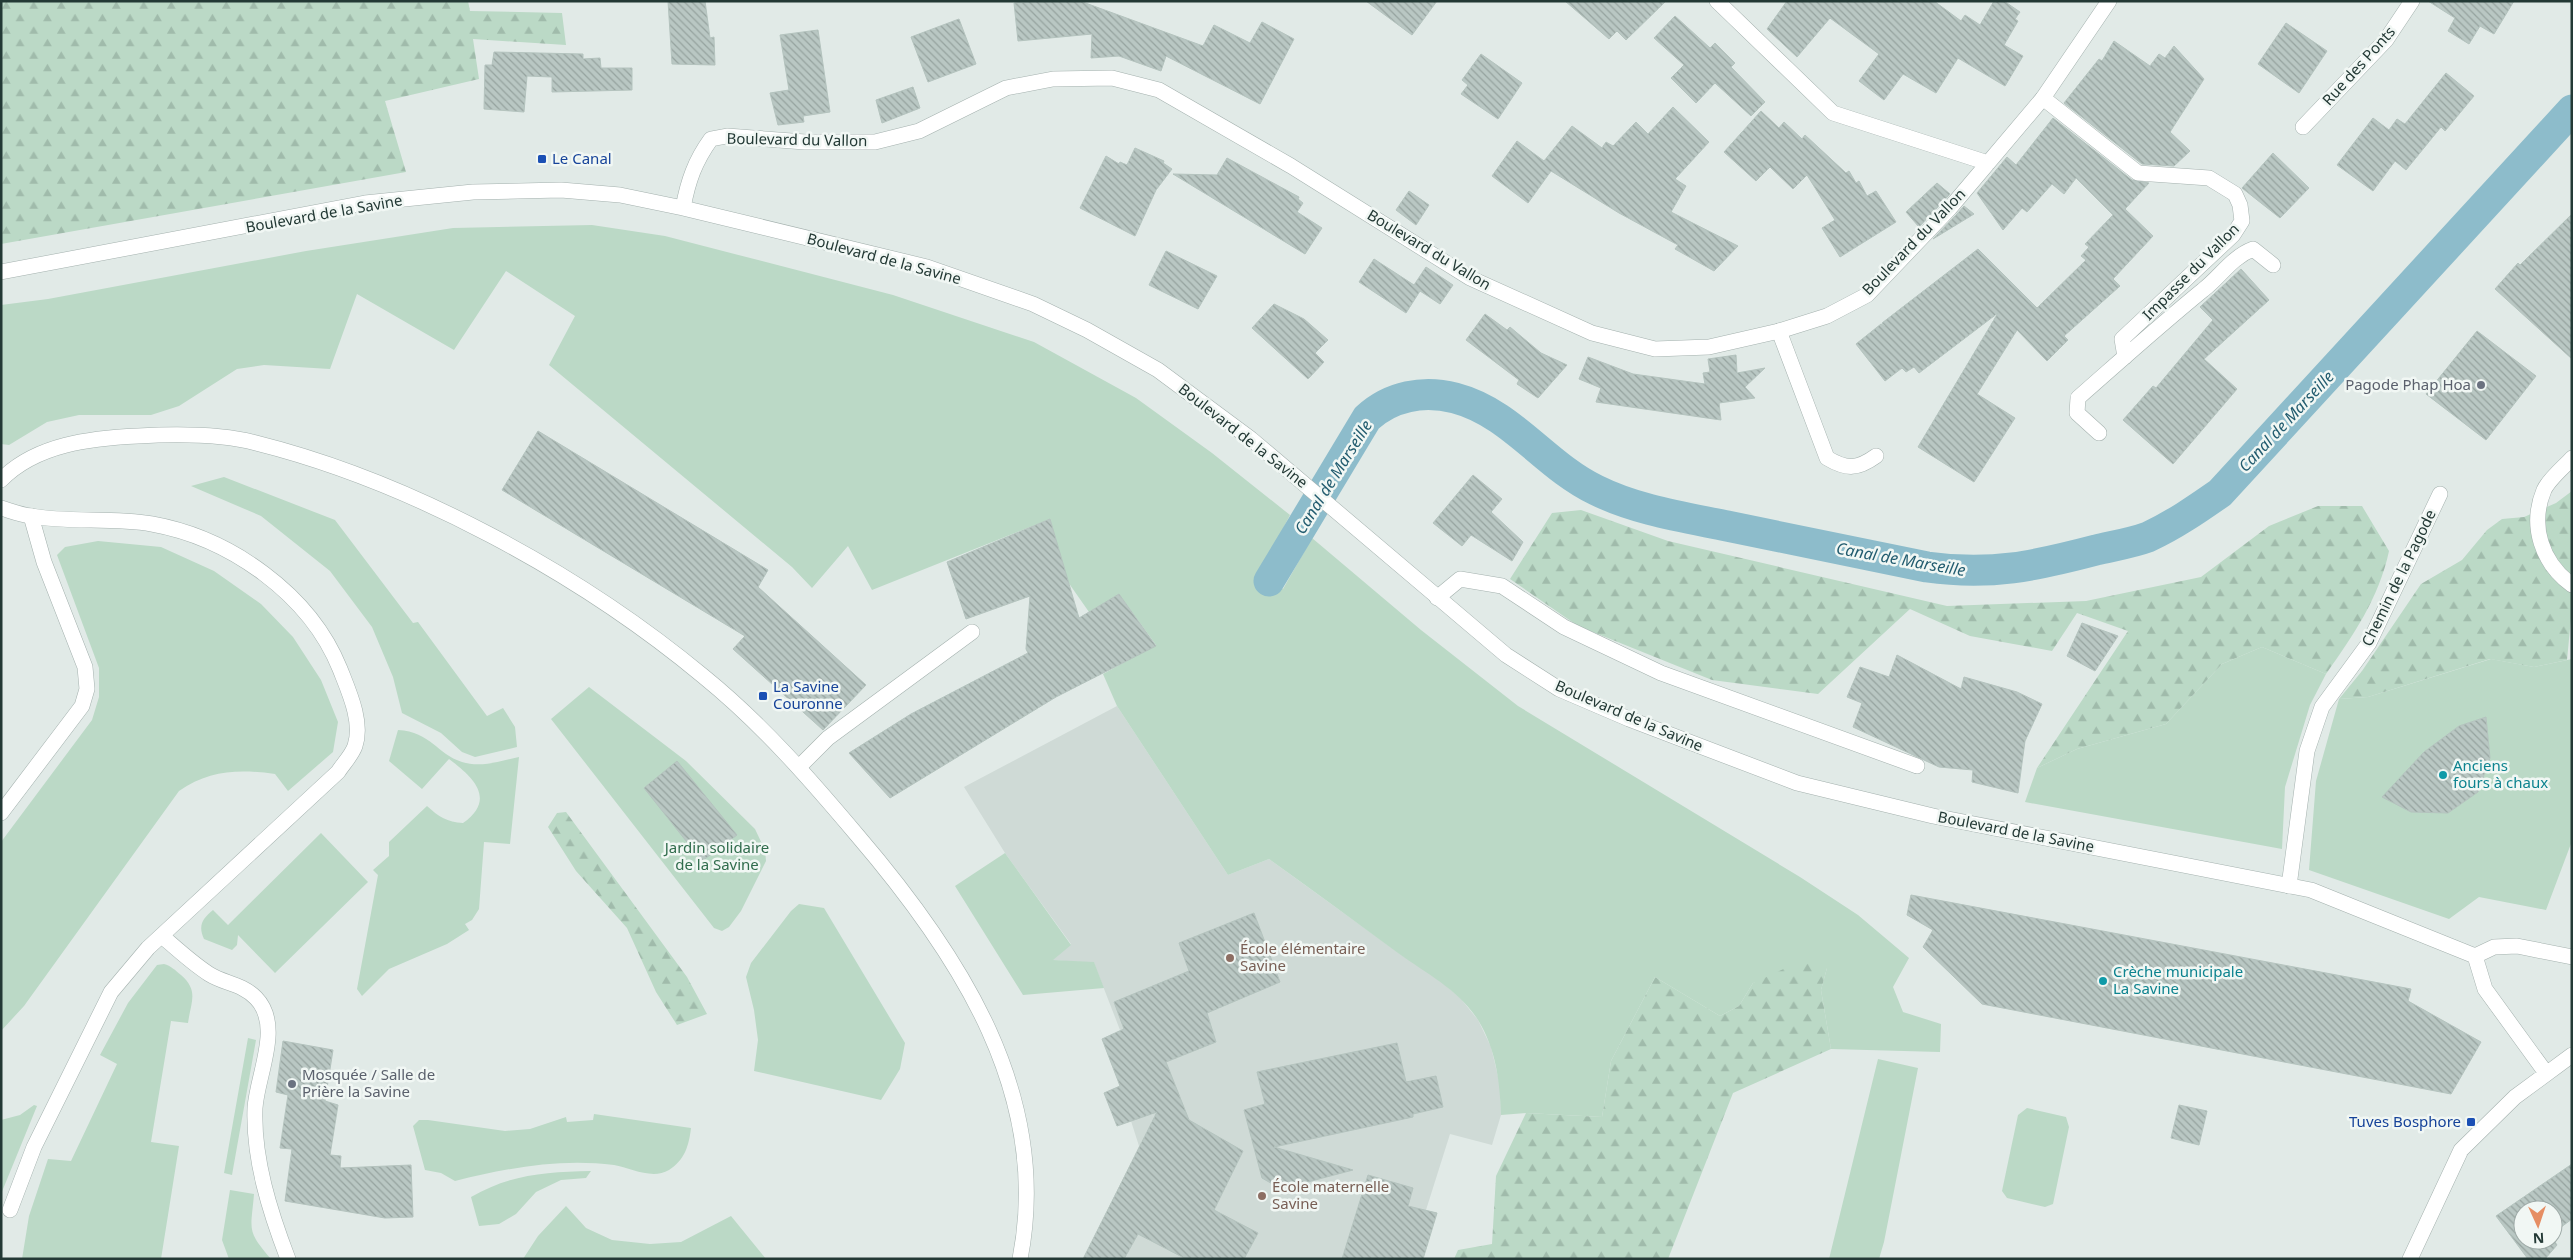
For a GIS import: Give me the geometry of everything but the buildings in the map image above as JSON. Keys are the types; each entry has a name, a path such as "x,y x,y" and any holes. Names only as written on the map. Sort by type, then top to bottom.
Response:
{"street":[{"path":"1717,1 1834,113 1988,163"},
{"name":"Boulevard du Vallon","path":"683,208 689,177 700,153 711,139 727,136 805,142 875,142 919,131 1006,88 1053,79 1112,78 1159,90 1291,166 1470,278 1592,334 1655,349 1709,347 1779,331 1827,316 1867,294 1950,208 2043,98 2109,1"},
{"name":"Rue des Ponts","path":"2302,127 2386,40 2412,1"},
{"name":"Impasse du Vallon","path":"2043,98 2138,173 2209,178 2235,194 2240,205 2242,221 2233,235 2122,339 2125,357"},
{"name":"Boulevard de la Savine","path":"1,272 365,203 473,192 561,190 620,195 683,208 927,267 1033,304 1087,330 1158,370 1251,439 1506,655 1560,689 1629,720 1797,783 1934,816 2311,890 2362,908 2476,956"},
{"path":"2099,433 2077,413 2078,398 2204,289 2241,254 2253,249 2273,265"},
{"path":"1779,331 1828,458 1840,466 1862,466 1876,456"},
{"path":"1,480 9,472 33,458 63,446 96,438 171,434 252,442 343,470 462,519 599,599 703,676 799,767 907,893 967,984 986,1025 1013,1098 1025,1152 1028,1189 1025,1232 1020,1259"},
{"path":"2572,458 2544,489 2537,524 2547,559 2559,575 2572,585"},
{"name":"Chemin de la Pagode","path":"2289,886 2307,751 2322,707 2369,643 2440,494"},
{"path":"1,508 30,516 152,524 198,536 242,558 278,585 309,617 334,653 350,693 357,720 355,746 338,772 148,948 111,992 34,1147 10,1210"},
{"path":"1,813 82,706 87,689 85,667 44,562 30,516"},
{"path":"1437,598 1460,579 1502,586 1564,627 1661,673 1917,766"},
{"path":"799,767 828,738 972,632"},
{"path":"162,936 211,975 237,984 257,999 267,1017 267,1039 256,1105 255,1129 272,1217 288,1259"},
{"path":"2546,1073 2485,989 2476,956 2494,947 2516,946 2572,957"},
{"path":"2410,1259 2461,1150 2515,1097 2572,1055"}],"shaded area":[{"name":"École élémentaire Savine","path":"1117,706 1228,875 1269,859 1403,956 1439,979 1461,999 1478,1020 1491,1047 1500,1085 1501,1115 1492,1145 1450,1134 1426,1210 1437,1213 1423,1259 1083,1259 1139,1146 1131,1121 1104,1093 1120,1086 1102,1039 1120,1030 1094,963 1052,960 1071,944 1005,853 964,787"}],"green space":[{"path":"1,1 468,1 470,11 562,13 566,45 473,39 479,79 385,101 406,172 1,244"},
{"path":"592,225 665,236 893,295 1034,342 1136,398 1212,453 1290,515 1259,575 1283,589 1312,538 1421,630 1518,706 1800,877 1858,915 1909,958 1893,987 1903,1012 1941,1024 1940,1052 1831,1049 1821,990 1827,968 1753,983 1739,1006 1720,1016 1655,977 1611,1061 1602,1117 1526,1113 1501,1115 1500,1090 1489,1042 1478,1020 1452,991 1269,859 1228,875 1117,706 1103,674 1156,645 1119,594 1089,612 1068,582 1050,519 872,590 848,546 812,588 792,567 549,365 575,316 506,271 454,350 357,294 330,369 264,365 237,369 179,406 151,415 79,415 47,422 9,445 1,444 1,305 48,299 306,251 453,228"},
{"path":"224,477 335,520 413,623 418,622 487,716 503,708 515,727 517,747 475,757 462,752 441,733 402,713 393,677 372,627 330,571 261,516 191,486"},
{"path":"2572,491 2572,608 2567,660 2534,667 2490,659 2368,697 2339,699 2362,671 2421,584 2462,560 2487,530 2502,519 2524,517 2556,503"},
{"path":"2318,506 2362,506 2389,551 2385,568 2372,601 2355,631 2326,674 2262,647 2222,664 2166,724 2077,749 2037,768 2128,631 2077,613 2052,651 1970,636 1910,609 1818,694 1712,680 1578,626 1510,579 1552,513 1581,510 1668,541 1947,606 2086,601 2201,577 2269,526"},
{"path":"98,541 161,547 214,571 261,604 293,637 321,680 338,722 333,752 288,791 275,774 237,772 213,775 190,784 179,791 24,1006 1,1031 1,842 92,720 99,697 99,668 57,555 65,547"},
{"path":"2262,647 2326,674 2310,705 2285,787 2282,849 2025,802 2037,768 2077,749 2166,724 2222,664"},
{"path":"2491,659 2534,667 2572,659 2572,841 2546,910 2479,897 2449,919 2309,870 2316,781 2339,699 2368,697","holes":["2486,717 2490,758 2478,792 2448,813 2411,812 2383,797 2424,752 2459,726"]},
{"name":"Jardin solidaire de la Savine","path":"589,687 686,761 755,829 765,850 766,861 741,911 729,927 722,931 714,928 551,719"},
{"path":"398,730 418,735 453,758 469,764 490,763 519,757 510,844 484,842 479,909 472,920 465,924 469,930 447,944 389,969 362,996 357,989 378,875 373,870 389,856 389,842 427,806 444,818 463,823 479,805 478,789 473,781 449,759 422,789 389,761"},
{"path":"566,812 687,977 707,1014 677,1025 656,992 627,928 576,871 548,827 557,813"},
{"path":"321,833 368,882 275,973 238,935 237,945 232,950 204,939 201,926 209,913 213,910 228,925"},
{"path":"1005,853 1071,945 1053,960 1094,962 1104,988 1023,995 955,886"},
{"name":"Jardin solidaire de la Savine","path":"799,904 824,908 905,1043 900,1069 881,1100 754,1071 758,1040 754,1010 746,977 751,963 791,911"},
{"path":"1812,956 1827,968 1821,990 1831,1049 1733,1093 1668,1259 1454,1259 1458,1250 1492,1244 1496,1176 1526,1113 1602,1117 1611,1061 1655,977 1720,1016 1739,1006 1753,983"},
{"path":"164,964 173,968 187,981 192,991 192,1002 188,1023 171,1021 151,1142 179,1146 161,1259 22,1259 29,1216 48,1159 71,1161 117,1064 100,1055 128,1003 157,965"},
{"path":"248,1038 256,1040 232,1175 224,1173"},
{"path":"1878,1059 1918,1068 1884,1242 1879,1259 1829,1259"},
{"path":"34,1105 37,1106 1,1194 1,1120 20,1115"},
{"path":"2027,1108 2066,1117 2069,1127 2053,1204 2045,1207 2007,1198 2002,1191 2018,1115"},
{"path":"594,1114 691,1128 689,1140 679,1162 662,1173 649,1174 614,1165 574,1163 514,1168 455,1181 441,1173 425,1170 413,1126 419,1120 428,1120 505,1131 530,1129 566,1117 567,1122 593,1120"},
{"path":"591,1171 586,1178 561,1180 536,1192 516,1214 499,1224 479,1226 471,1197 486,1189 500,1183 529,1176 559,1172"},
{"path":"230,1190 254,1194 252,1230 257,1242 271,1259 229,1259 222,1240"},
{"path":"566,1206 586,1228 612,1240 650,1244 681,1242 731,1216 766,1259 523,1259 538,1236"}],"waterway":[{"name":"Canal de Marseille","path":"1269,581 1367,418 1386,404 1419,395 1455,398 1475,405 1511,427 1577,479 1596,490 1627,503 1677,516 1927,567 1950,570 2013,568 2053,561 2148,537 2176,522 2220,493 2572,110"}],"place":[{"name":"Le Canal","path":"542,159"},
{"name":"Pagode Phap Hoa","path":"2481,385"},
{"name":"La Savine Couronne","path":"763,696"},
{"name":"Anciens fours à chaux","path":"2443,775"},
{"name":"École élémentaire Savine","path":"1230,958"},
{"name":"Crèche municipale La Savine","path":"2103,981"},
{"name":"Mosquée / Salle de Prière la Savine","path":"292,1084"},
{"name":"Tuves Bosphore","path":"2471,1122"},
{"name":"École maternelle Savine","path":"1262,1196"}]}
